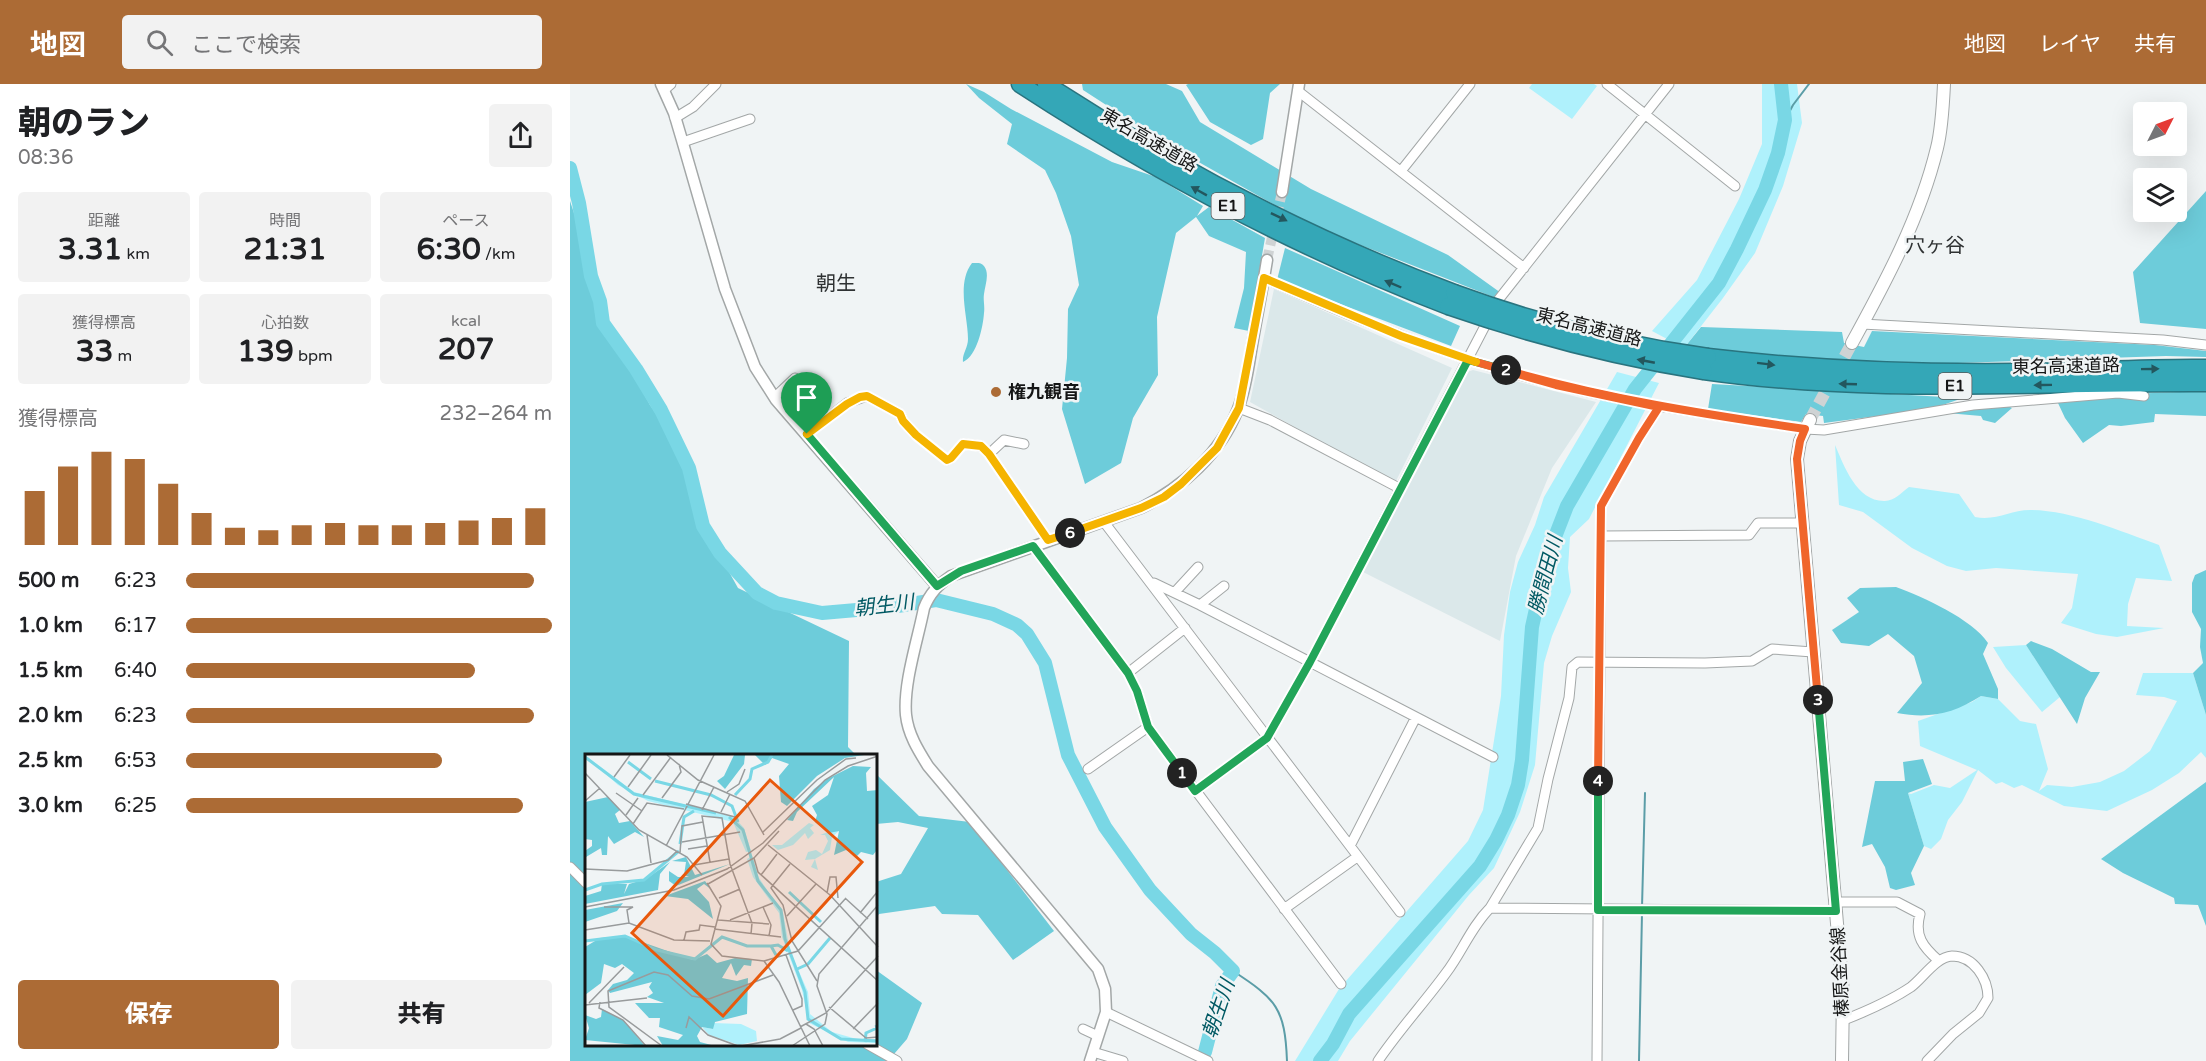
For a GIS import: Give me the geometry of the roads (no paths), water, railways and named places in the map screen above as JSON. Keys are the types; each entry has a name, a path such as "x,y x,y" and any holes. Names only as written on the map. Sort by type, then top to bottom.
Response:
{"highway":[{"name":"東名高速道路","path":"1020,84 1098,133 1216,201 1296,241 1397,286 1451,299"},
{"name":"東名高速道路","path":"1046,84 1154,151 1275,215 1401,273 1451,299 1560,342 1630,358 1706,364 1878,371 2016,372 2206,368"},
{"name":"東名高速道路","path":"1706,364 1795,382 1906,386 2206,383"}],"main road":[{"path":"1852,343 1899,254 1914,220 1937,147 1944,84"},
{"name":"榛原金谷線","path":"1808,424 1800,441 1797,459 1836,906 1844,1020 1842,1061"}],"street":[{"path":"675,118 693,107 716,84"},
{"path":"1401,171 1470,84"},
{"path":"1607,84 1735,186"},
{"path":"1195,791 1267,738 1310,662 1499,299 1669,84"},
{"path":"665,86 725,289 755,368 775,397 937,586"},
{"path":"1298,88 1524,268"},
{"path":"1282,192 1298,88"},
{"path":"683,142 750,119"},
{"path":"1123,1061 1091,1057 1106,1012 1105,989 1098,969 928,766 911,736 906,716 906,696 924,609 929,596 937,586 961,571 1104,522 1164,497 1181,484 1217,448 1239,408 1267,260"},
{"path":"1264,278 1401,336 1468,360 1556,385 1659,407 1808,424 1824,430 1973,405 2114,393 2144,396"},
{"path":"1862,324 2163,340 2206,345"},
{"path":"775,397 795,378"},
{"path":"807,434 847,404 867,396 900,414 903,421 916,435 947,460 963,444 981,446 989,454 1048,540"},
{"path":"1597,1061 1601,506 1659,407"},
{"path":"1239,408 1280,425 1400,488"},
{"path":"989,454 1004,440 1024,444"},
{"path":"1104,522 1400,912"},
{"path":"1601,536 1749,535 1758,523 1803,522"},
{"path":"1033,546 1128,673 1137,691 1148,727 1341,984"},
{"path":"1174,592 1198,567"},
{"path":"1151,582 1200,605 1493,757"},
{"path":"1200,605 1224,586"},
{"path":"1128,673 1185,628"},
{"path":"1378,1061 1396,1034 1448,972 1538,828 1569,698 1572,668 1578,662 1705,663 1752,661 1772,649 1814,652"},
{"path":"1350,846 1416,717"},
{"path":"1088,769 1148,727"},
{"path":"1284,909 1358,857"},
{"path":"570,867 585,882"},
{"path":"1490,908 1598,910 1836,906 1897,902 1920,914 1919,939 1925,948 1940,961"},
{"path":"1844,1020 1884,1003 1912,986 1940,961 1950,956 1963,958 1972,963 1984,976 1988,998 1979,1013 1953,1034 1927,1061"},
{"path":"1106,1012 1208,1061"},
{"path":"1083,1029 1098,1036"},
{"path":"871,1046 897,1061"}],"waterway":[{"name":"勝間田川","path":"1320,1061 1333,1044 1349,1014 1480,866 1508,815 1518,785 1522,760 1532,627 1548,555 1567,506 1635,389 1719,283 1737,249 1765,190 1778,153 1785,120 1781,84"},
{"path":"1785,120 1809,84"},
{"name":"朝生川","path":"570,168 579,203 591,276 600,301 603,323 636,369 661,410 689,468 703,526 720,553 757,593 776,603 822,613 891,607 936,600 993,614 1017,625 1027,634 1045,663 1068,755 1105,827 1150,890 1191,934 1233,971 1222,986 1205,1052"},
{"path":"1642,907 1645,793"},
{"path":"1639,1061 1642,913"},
{"path":"1233,971 1259,989 1275,1007 1284,1029 1287,1061"}],"tunnel":[{"path":"1267,260 1282,192"},
{"path":"1810,420 1852,343"}],"place":[{"name":"権九観音","path":"996,392"}],"district":[{"name":"穴ヶ谷","path":"1935,246"},
{"name":"朝生","path":"836,284"}]}
